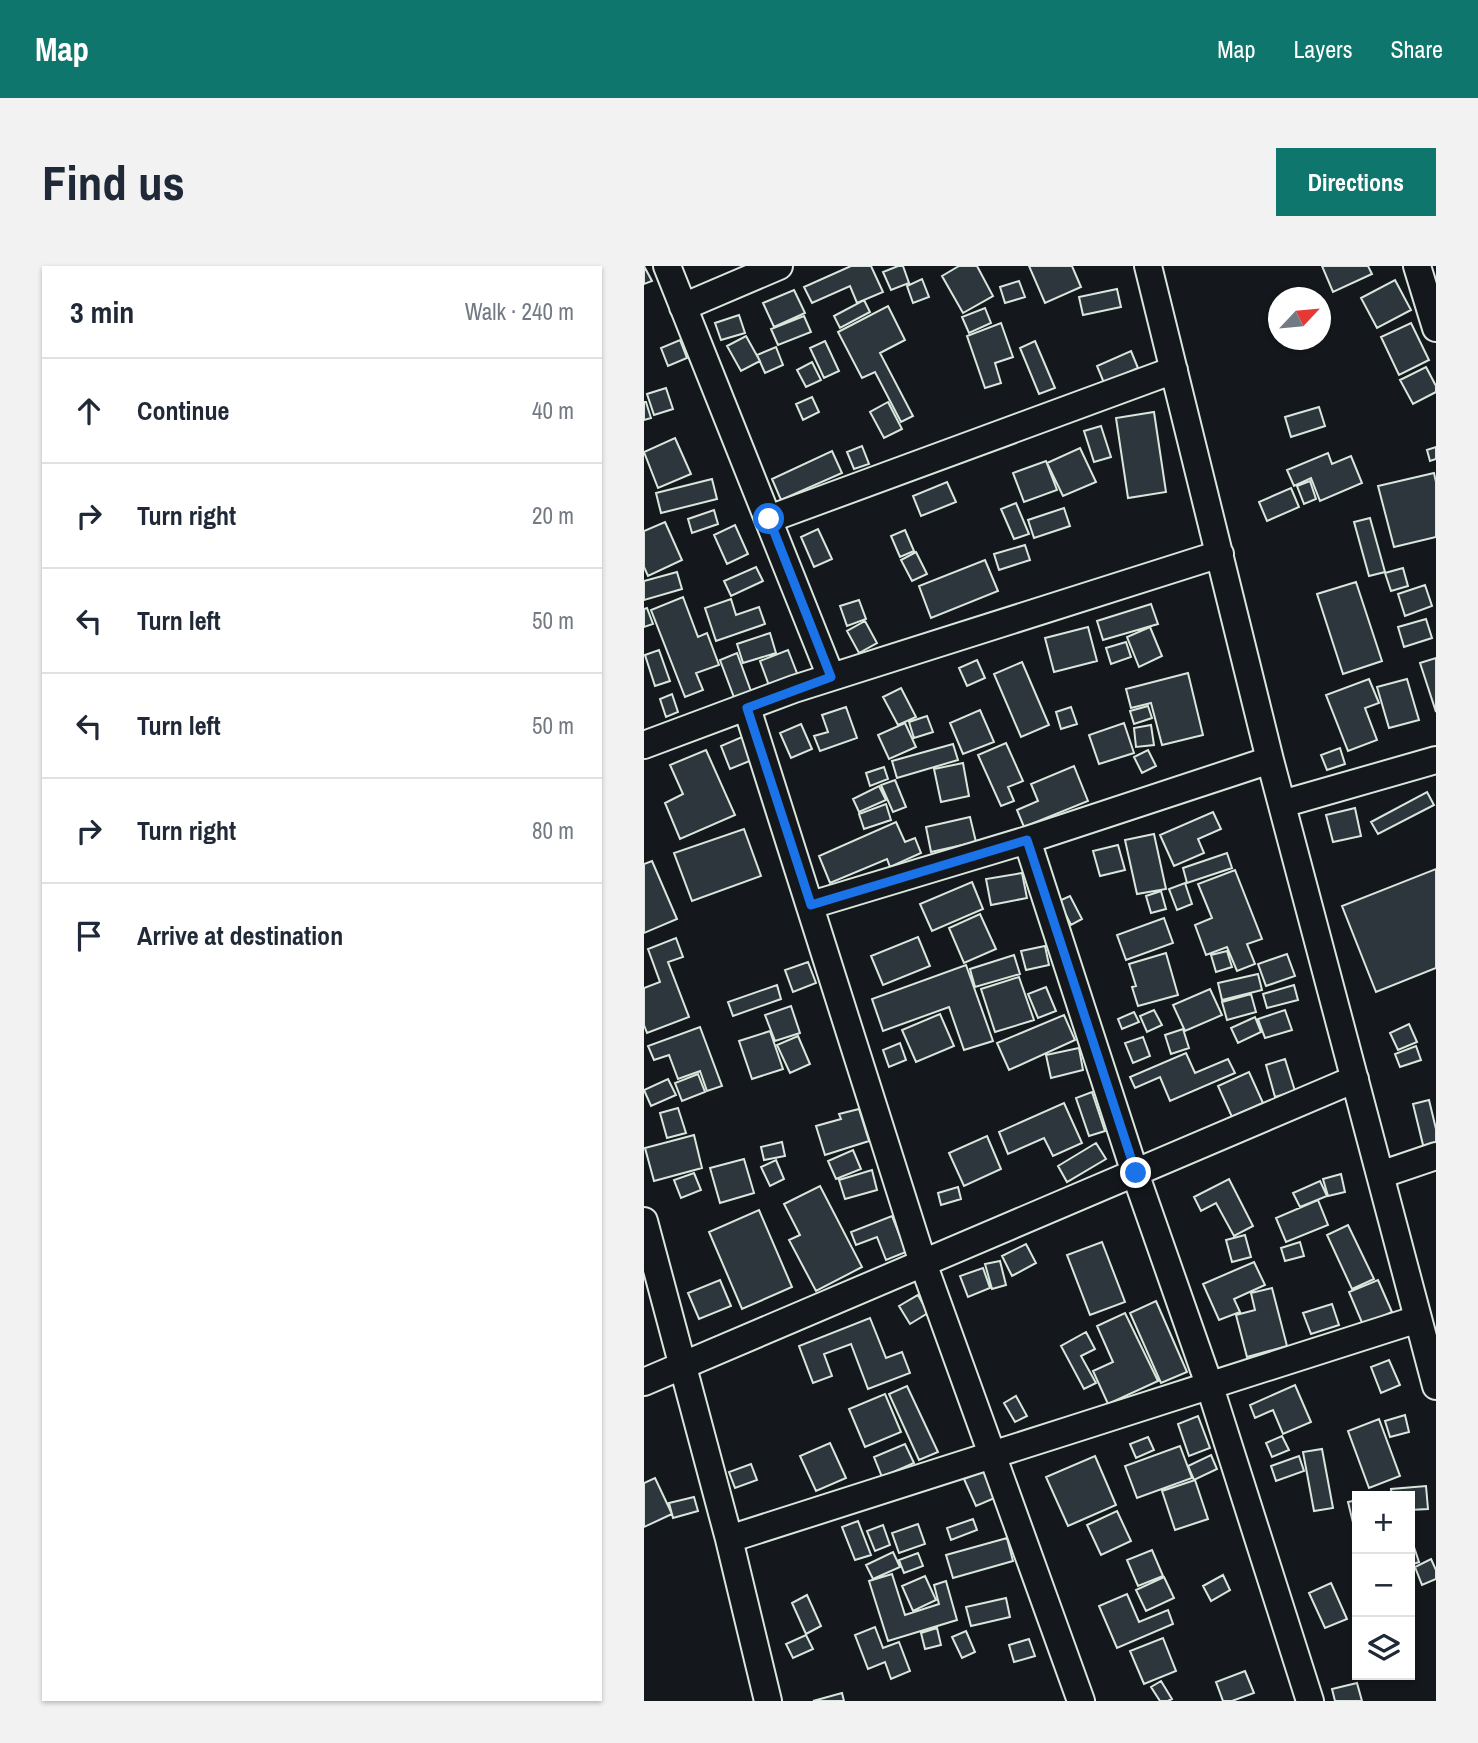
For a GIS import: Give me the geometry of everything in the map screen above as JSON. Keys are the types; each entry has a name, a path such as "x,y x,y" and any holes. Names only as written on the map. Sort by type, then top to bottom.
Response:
{"street":[{"path":"667,266 831,677"},
{"path":"683,307 779,266"},
{"path":"1148,266 1270,760 1418,1319 1431,1350 1436,1386"},
{"path":"1416,266 1436,328"},
{"path":"769,519 1174,370"},
{"path":"644,745 831,677 1220,554"},
{"path":"747,708 923,1264 1081,1701"},
{"path":"811,905 1027,840 1270,760"},
{"path":"1282,804 1436,760"},
{"path":"1027,840 1136,1173 1210,1387 1310,1701"},
{"path":"644,1382 1355,1079"},
{"path":"1380,1175 1436,1156"},
{"path":"644,1221 729,1539 768,1701"},
{"path":"729,1539 1418,1319"}],"building":[{"path":"644,266 652,281 644,284"},
{"path":"851,266 871,266 883,292 857,303 850,286 812,303 804,287"},
{"path":"903,266 909,283 891,290 883,272"},
{"path":"959,266 977,266 993,296 963,313 942,276"},
{"path":"1029,266 1072,266 1081,287 1045,303"},
{"path":"1322,266 1368,266 1372,274 1333,292"},
{"path":"922,279 929,297 913,303 907,286"},
{"path":"1395,280 1411,310 1377,328 1361,298"},
{"path":"1019,281 1025,297 1005,303 1000,287"},
{"path":"1117,289 1121,307 1083,315 1079,297"},
{"path":"794,290 805,313 774,327 763,303"},
{"path":"864,300 870,312 840,328 834,316"},
{"path":"888,306 905,340 880,353 913,416 901,422 875,372 862,378 838,332"},
{"path":"985,308 991,323 969,333 962,317"},
{"path":"739,315 745,333 721,340 715,323"},
{"path":"804,316 811,332 778,345 771,329"},
{"path":"1001,323 1013,357 995,363 1001,383 985,388 967,336"},
{"path":"1411,323 1429,360 1399,375 1381,337"},
{"path":"746,336 760,361 741,371 727,346"},
{"path":"680,340 687,358 668,366 661,348"},
{"path":"825,341 839,371 824,378 810,348"},
{"path":"1035,341 1055,388 1039,394 1020,348"},
{"path":"776,347 783,365 765,373 757,355"},
{"path":"1131,351 1138,368 1104,383 1097,366"},
{"path":"812,362 821,380 806,387 797,370"},
{"path":"1426,367 1436,386 1436,392 1413,404 1400,380"},
{"path":"666,388 673,409 654,415 647,394"},
{"path":"812,397 819,412 803,420 796,404"},
{"path":"644,402 651,418 644,420"},
{"path":"888,402 902,429 884,438 870,412"},
{"path":"1319,407 1325,426 1291,437 1285,417"},
{"path":"1154,412 1166,492 1128,498 1116,418"},
{"path":"1101,426 1111,457 1094,462 1084,431"},
{"path":"675,438 691,474 658,488 644,452"},
{"path":"862,446 869,464 854,469 847,452"},
{"path":"1436,447 1436,459 1430,461 1427,450"},
{"path":"1080,448 1096,482 1063,496 1047,463"},
{"path":"832,451 842,473 781,500 772,479"},
{"path":"1328,453 1332,464 1351,456 1362,483 1320,501 1311,478 1294,486 1287,470"},
{"path":"1046,461 1057,490 1024,502 1013,473"},
{"path":"1434,473 1436,537 1394,547 1378,486"},
{"path":"712,479 717,499 661,513 656,493"},
{"path":"1310,481 1316,499 1304,504 1297,486"},
{"path":"947,482 956,502 921,516 913,496"},
{"path":"1291,488 1299,507 1267,521 1259,502"},
{"path":"1016,503 1029,534 1014,539 1001,509"},
{"path":"1064,508 1070,526 1034,538 1028,520"},
{"path":"714,510 718,524 692,533 688,519"},
{"path":"1370,518 1385,572 1369,576 1354,522"},
{"path":"665,522 682,560 648,576 644,567 644,531"},
{"path":"735,525 748,554 727,564 714,535"},
{"path":"818,529 832,559 814,567 801,537"},
{"path":"905,530 914,551 900,557 891,536"},
{"path":"1025,545 1030,560 999,570 994,554"},
{"path":"916,552 927,574 912,581 901,560"},
{"path":"985,560 998,591 931,618 919,586"},
{"path":"756,567 763,581 731,596 724,581"},
{"path":"1403,568 1408,586 1391,591 1385,573"},
{"path":"677,572 682,589 644,600 644,581"},
{"path":"1356,582 1382,661 1343,674 1317,594"},
{"path":"1425,585 1432,606 1405,616 1398,594"},
{"path":"683,597 698,637 707,633 719,665 696,673 703,690 685,697 651,610"},
{"path":"731,599 736,615 759,607 765,624 716,641 705,608"},
{"path":"859,600 866,619 847,626 840,606"},
{"path":"1151,604 1158,624 1103,640 1097,621"},
{"path":"647,608 653,624 644,627 644,609"},
{"path":"1426,619 1432,638 1404,647 1398,627"},
{"path":"865,621 877,643 859,653 847,631"},
{"path":"1088,627 1097,661 1054,672 1045,638"},
{"path":"1150,627 1162,656 1139,667 1127,637"},
{"path":"770,633 776,653 743,663 737,644"},
{"path":"1126,642 1131,657 1111,664 1106,648"},
{"path":"659,650 670,681 655,686 645,655"},
{"path":"788,650 800,681 771,691 760,661"},
{"path":"737,653 752,694 735,700 720,660"},
{"path":"1436,658 1436,712 1420,663"},
{"path":"977,660 985,678 967,686 959,668"},
{"path":"1022,662 1049,725 1021,737 994,674"},
{"path":"1188,673 1203,735 1162,745 1151,703 1131,708 1126,689"},
{"path":"1369,679 1379,703 1365,708 1377,740 1348,751 1326,695"},
{"path":"1407,679 1419,720 1389,728 1377,687"},
{"path":"901,688 916,717 898,725 883,697"},
{"path":"672,694 678,712 666,717 660,699"},
{"path":"1148,706 1152,718 1134,724 1130,711"},
{"path":"846,707 857,738 820,751 814,736 828,732 822,715"},
{"path":"1071,707 1077,724 1061,729 1056,712"},
{"path":"980,710 994,742 963,754 950,723"},
{"path":"927,716 933,732 914,738 909,722"},
{"path":"905,723 916,747 889,759 878,735"},
{"path":"1124,723 1134,753 1099,764 1089,735"},
{"path":"801,724 812,749 791,758 780,733"},
{"path":"1151,725 1154,745 1136,747 1134,728"},
{"path":"742,737 752,760 730,769 721,746"},
{"path":"1006,743 1023,781 1008,787 1014,801 1001,806 978,755"},
{"path":"953,744 958,760 897,778 892,761"},
{"path":"1340,748 1345,764 1327,770 1321,755"},
{"path":"706,750 735,815 680,839 665,803 683,794 670,765"},
{"path":"1148,750 1156,766 1142,773 1134,757"},
{"path":"963,763 969,796 941,802 934,769"},
{"path":"1074,766 1088,801 1024,827 1017,810 1038,801 1031,784"},
{"path":"884,767 888,779 870,786 866,773"},
{"path":"895,780 906,807 893,812 881,785"},
{"path":"879,786 886,800 859,812 853,799"},
{"path":"1427,792 1434,805 1378,834 1371,822"},
{"path":"886,804 891,820 864,829 859,814"},
{"path":"1355,808 1361,836 1333,842 1326,815"},
{"path":"1213,812 1221,829 1198,839 1204,853 1174,866 1160,835"},
{"path":"970,817 976,842 931,852 926,827"},
{"path":"896,822 905,842 915,838 921,853 890,867 887,859 830,883 819,856"},
{"path":"744,829 761,876 692,901 674,853"},
{"path":"1154,834 1166,889 1137,894 1125,840"},
{"path":"1118,845 1125,870 1100,876 1093,851"},
{"path":"1227,853 1232,868 1187,883 1183,868"},
{"path":"652,861 677,919 644,933 644,864"},
{"path":"1436,869 1436,968 1376,992 1342,906"},
{"path":"1235,870 1262,939 1247,944 1255,964 1237,971 1227,947 1206,955 1195,925 1212,918 1198,884"},
{"path":"1022,873 1027,898 991,905 986,879"},
{"path":"972,882 983,909 932,931 920,904"},
{"path":"1185,883 1192,904 1177,910 1169,889"},
{"path":"1161,891 1166,909 1151,913 1146,896"},
{"path":"1070,896 1082,919 1071,925 1059,901"},
{"path":"980,914 996,949 964,963 949,928"},
{"path":"1164,918 1173,943 1126,960 1117,935"},
{"path":"918,937 930,966 883,985 871,956"},
{"path":"676,938 683,957 668,962 689,1017 647,1033 644,1025 644,988 660,982 648,949"},
{"path":"1045,946 1049,965 1026,970 1021,951"},
{"path":"1227,951 1232,967 1216,972 1211,955"},
{"path":"1166,953 1178,995 1138,1006 1132,987 1136,986 1129,964"},
{"path":"1287,954 1295,976 1266,986 1258,964"},
{"path":"1014,955 1020,974 975,987 970,969"},
{"path":"808,962 816,983 793,992 785,970"},
{"path":"966,965 993,1041 964,1050 949,1007 883,1031 872,999"},
{"path":"1258,974 1262,990 1222,1000 1218,983"},
{"path":"1019,977 1034,1020 995,1032 981,989"},
{"path":"777,985 781,999 733,1016 728,1002"},
{"path":"1294,985 1298,1000 1267,1008 1263,994"},
{"path":"1046,987 1056,1011 1038,1018 1028,994"},
{"path":"1210,989 1222,1015 1185,1031 1173,1005"},
{"path":"1251,994 1256,1012 1227,1020 1222,1002"},
{"path":"791,1006 800,1033 775,1041 765,1015"},
{"path":"1154,1010 1162,1025 1147,1032 1140,1016"},
{"path":"1285,1010 1292,1030 1265,1038 1258,1019"},
{"path":"1134,1012 1139,1022 1122,1029 1118,1019"},
{"path":"940,1014 954,1046 916,1062 902,1030"},
{"path":"1064,1015 1075,1040 1009,1070 997,1043"},
{"path":"1255,1017 1261,1032 1238,1043 1231,1028"},
{"path":"1409,1024 1417,1042 1398,1050 1390,1033"},
{"path":"700,1027 722,1086 707,1091 700,1071 678,1079 669,1055 654,1060 648,1046"},
{"path":"1183,1029 1189,1048 1171,1054 1165,1035"},
{"path":"770,1031 783,1069 752,1079 739,1041"},
{"path":"798,1036 810,1064 790,1073 777,1045"},
{"path":"1143,1037 1150,1056 1133,1063 1125,1043"},
{"path":"900,1043 906,1060 889,1067 883,1050"},
{"path":"1416,1046 1421,1060 1400,1067 1395,1054"},
{"path":"1079,1048 1083,1070 1051,1078 1046,1055"},
{"path":"1186,1053 1195,1073 1228,1059 1235,1073 1170,1101 1160,1077 1135,1088 1130,1077"},
{"path":"1285,1059 1295,1091 1275,1097 1266,1065"},
{"path":"1249,1072 1263,1103 1232,1117 1218,1086"},
{"path":"698,1074 705,1092 682,1101 675,1083"},
{"path":"668,1079 676,1095 651,1106 644,1090"},
{"path":"1092,1092 1105,1131 1089,1136 1076,1098"},
{"path":"1429,1100 1436,1129 1436,1147 1424,1149 1413,1104"},
{"path":"1064,1103 1082,1143 1053,1156 1044,1138 1008,1154 999,1132"},
{"path":"678,1108 686,1133 667,1138 660,1113"},
{"path":"859,1109 869,1141 825,1155 816,1126 841,1119 839,1114"},
{"path":"694,1135 702,1168 654,1181 645,1148"},
{"path":"987,1136 1001,1169 964,1186 949,1153"},
{"path":"782,1142 785,1156 764,1160 761,1147"},
{"path":"1096,1143 1106,1159 1067,1182 1058,1166"},
{"path":"853,1150 861,1169 836,1179 828,1161"},
{"path":"744,1159 754,1193 720,1203 710,1168"},
{"path":"776,1160 784,1179 770,1186 761,1167"},
{"path":"872,1170 877,1190 845,1199 839,1180"},
{"path":"694,1173 701,1190 681,1198 674,1180"},
{"path":"1341,1174 1345,1192 1328,1196 1323,1179"},
{"path":"1229,1179 1253,1226 1234,1236 1216,1203 1201,1211 1194,1197"},
{"path":"1320,1181 1327,1196 1300,1207 1293,1193"},
{"path":"820,1186 862,1267 816,1291 789,1240 800,1235 784,1204"},
{"path":"958,1187 961,1199 941,1205 938,1193"},
{"path":"1318,1200 1328,1225 1286,1242 1276,1218"},
{"path":"759,1210 792,1287 742,1309 709,1232"},
{"path":"892,1216 906,1252 886,1260 877,1237 856,1245 851,1232"},
{"path":"1348,1225 1374,1279 1352,1289 1327,1235"},
{"path":"1245,1235 1251,1257 1232,1262 1226,1240"},
{"path":"1102,1242 1125,1302 1090,1315 1067,1255"},
{"path":"1300,1242 1304,1256 1285,1261 1281,1248"},
{"path":"1026,1244 1036,1263 1012,1276 1002,1256"},
{"path":"1000,1261 1006,1285 992,1289 985,1264"},
{"path":"1254,1262 1265,1285 1234,1299 1240,1312 1219,1320 1203,1284"},
{"path":"983,1268 990,1288 968,1297 960,1276"},
{"path":"720,1280 731,1306 699,1319 688,1293"},
{"path":"1378,1280 1392,1312 1363,1325 1349,1292"},
{"path":"1272,1288 1287,1346 1247,1357 1236,1315 1255,1310 1251,1293"},
{"path":"918,1295 928,1313 910,1324 899,1306"},
{"path":"1156,1301 1187,1372 1161,1383 1130,1313"},
{"path":"1332,1304 1339,1325 1311,1334 1303,1313"},
{"path":"1125,1313 1158,1381 1108,1404 1093,1371 1113,1362 1097,1326"},
{"path":"870,1318 886,1358 902,1352 910,1373 868,1389 851,1344 824,1354 832,1376 813,1383 799,1346"},
{"path":"1086,1332 1095,1349 1081,1356 1096,1383 1084,1389 1061,1346"},
{"path":"1389,1360 1400,1385 1381,1393 1371,1367"},
{"path":"1295,1385 1311,1422 1283,1434 1273,1410 1255,1418 1250,1405"},
{"path":"907,1386 938,1452 919,1460 889,1394"},
{"path":"885,1394 901,1432 865,1447 849,1409"},
{"path":"1016,1396 1027,1416 1015,1422 1004,1403"},
{"path":"1405,1415 1409,1432 1390,1437 1385,1421"},
{"path":"1198,1416 1210,1448 1189,1456 1178,1424"},
{"path":"1379,1419 1400,1476 1369,1488 1348,1431"},
{"path":"1282,1436 1289,1450 1272,1457 1266,1443"},
{"path":"1148,1437 1154,1450 1136,1458 1130,1444"},
{"path":"830,1443 846,1478 816,1491 800,1456"},
{"path":"905,1444 914,1463 882,1477 874,1457"},
{"path":"1180,1446 1192,1478 1137,1498 1125,1466"},
{"path":"1322,1449 1333,1508 1314,1511 1303,1452"},
{"path":"1211,1455 1217,1469 1194,1480 1188,1466"},
{"path":"1095,1456 1116,1505 1068,1526 1046,1477"},
{"path":"1299,1456 1304,1471 1276,1481 1271,1466"},
{"path":"751,1464 757,1480 735,1488 729,1472"},
{"path":"992,1467 1004,1494 976,1506 964,1479"},
{"path":"655,1478 672,1514 644,1527 644,1483"},
{"path":"1195,1480 1208,1519 1175,1530 1162,1491"},
{"path":"1426,1486 1428,1509 1415,1510 1415,1491 1391,1489"},
{"path":"694,1497 698,1511 673,1518 669,1503"},
{"path":"1352,1501 1352,1518 1348,1502"},
{"path":"1117,1511 1131,1541 1101,1555 1087,1525"},
{"path":"973,1519 977,1530 951,1540 947,1528"},
{"path":"858,1521 871,1555 855,1560 842,1527"},
{"path":"918,1524 925,1544 899,1553 892,1533"},
{"path":"883,1525 890,1545 875,1551 867,1531"},
{"path":"1007,1538 1013,1561 953,1578 946,1555"},
{"path":"1152,1550 1163,1576 1138,1586 1127,1560"},
{"path":"893,1552 900,1567 873,1579 866,1565"},
{"path":"918,1553 923,1566 904,1573 899,1560"},
{"path":"1431,1559 1436,1570 1436,1579 1422,1585 1415,1567"},
{"path":"892,1574 905,1615 939,1604 934,1585 946,1581 957,1620 888,1641 869,1581"},
{"path":"1223,1575 1230,1590 1211,1601 1203,1586"},
{"path":"925,1576 936,1600 913,1611 902,1586"},
{"path":"1164,1577 1174,1598 1146,1611 1136,1590"},
{"path":"1331,1583 1347,1619 1325,1628 1309,1593"},
{"path":"1127,1594 1139,1622 1168,1610 1173,1624 1117,1648 1099,1606"},
{"path":"807,1595 821,1626 806,1634 792,1603"},
{"path":"1006,1598 1010,1617 971,1626 966,1607"},
{"path":"875,1627 883,1648 899,1642 910,1671 891,1679 885,1662 868,1669 855,1635"},
{"path":"937,1628 941,1645 925,1649 921,1633"},
{"path":"966,1631 975,1652 962,1658 952,1637"},
{"path":"806,1635 813,1649 793,1658 786,1644"},
{"path":"1163,1638 1176,1671 1144,1684 1130,1651"},
{"path":"1029,1639 1035,1656 1014,1662 1009,1645"},
{"path":"1245,1671 1254,1693 1232,1701 1223,1701 1216,1682"},
{"path":"1161,1681 1172,1699 1168,1701 1160,1701 1151,1687"},
{"path":"1357,1683 1362,1701 1335,1701 1332,1689"},
{"path":"842,1693 844,1701 813,1701"}],"route":[{"path":"769,519 831,677 747,708 811,905 1027,840 1136,1173"}]}
